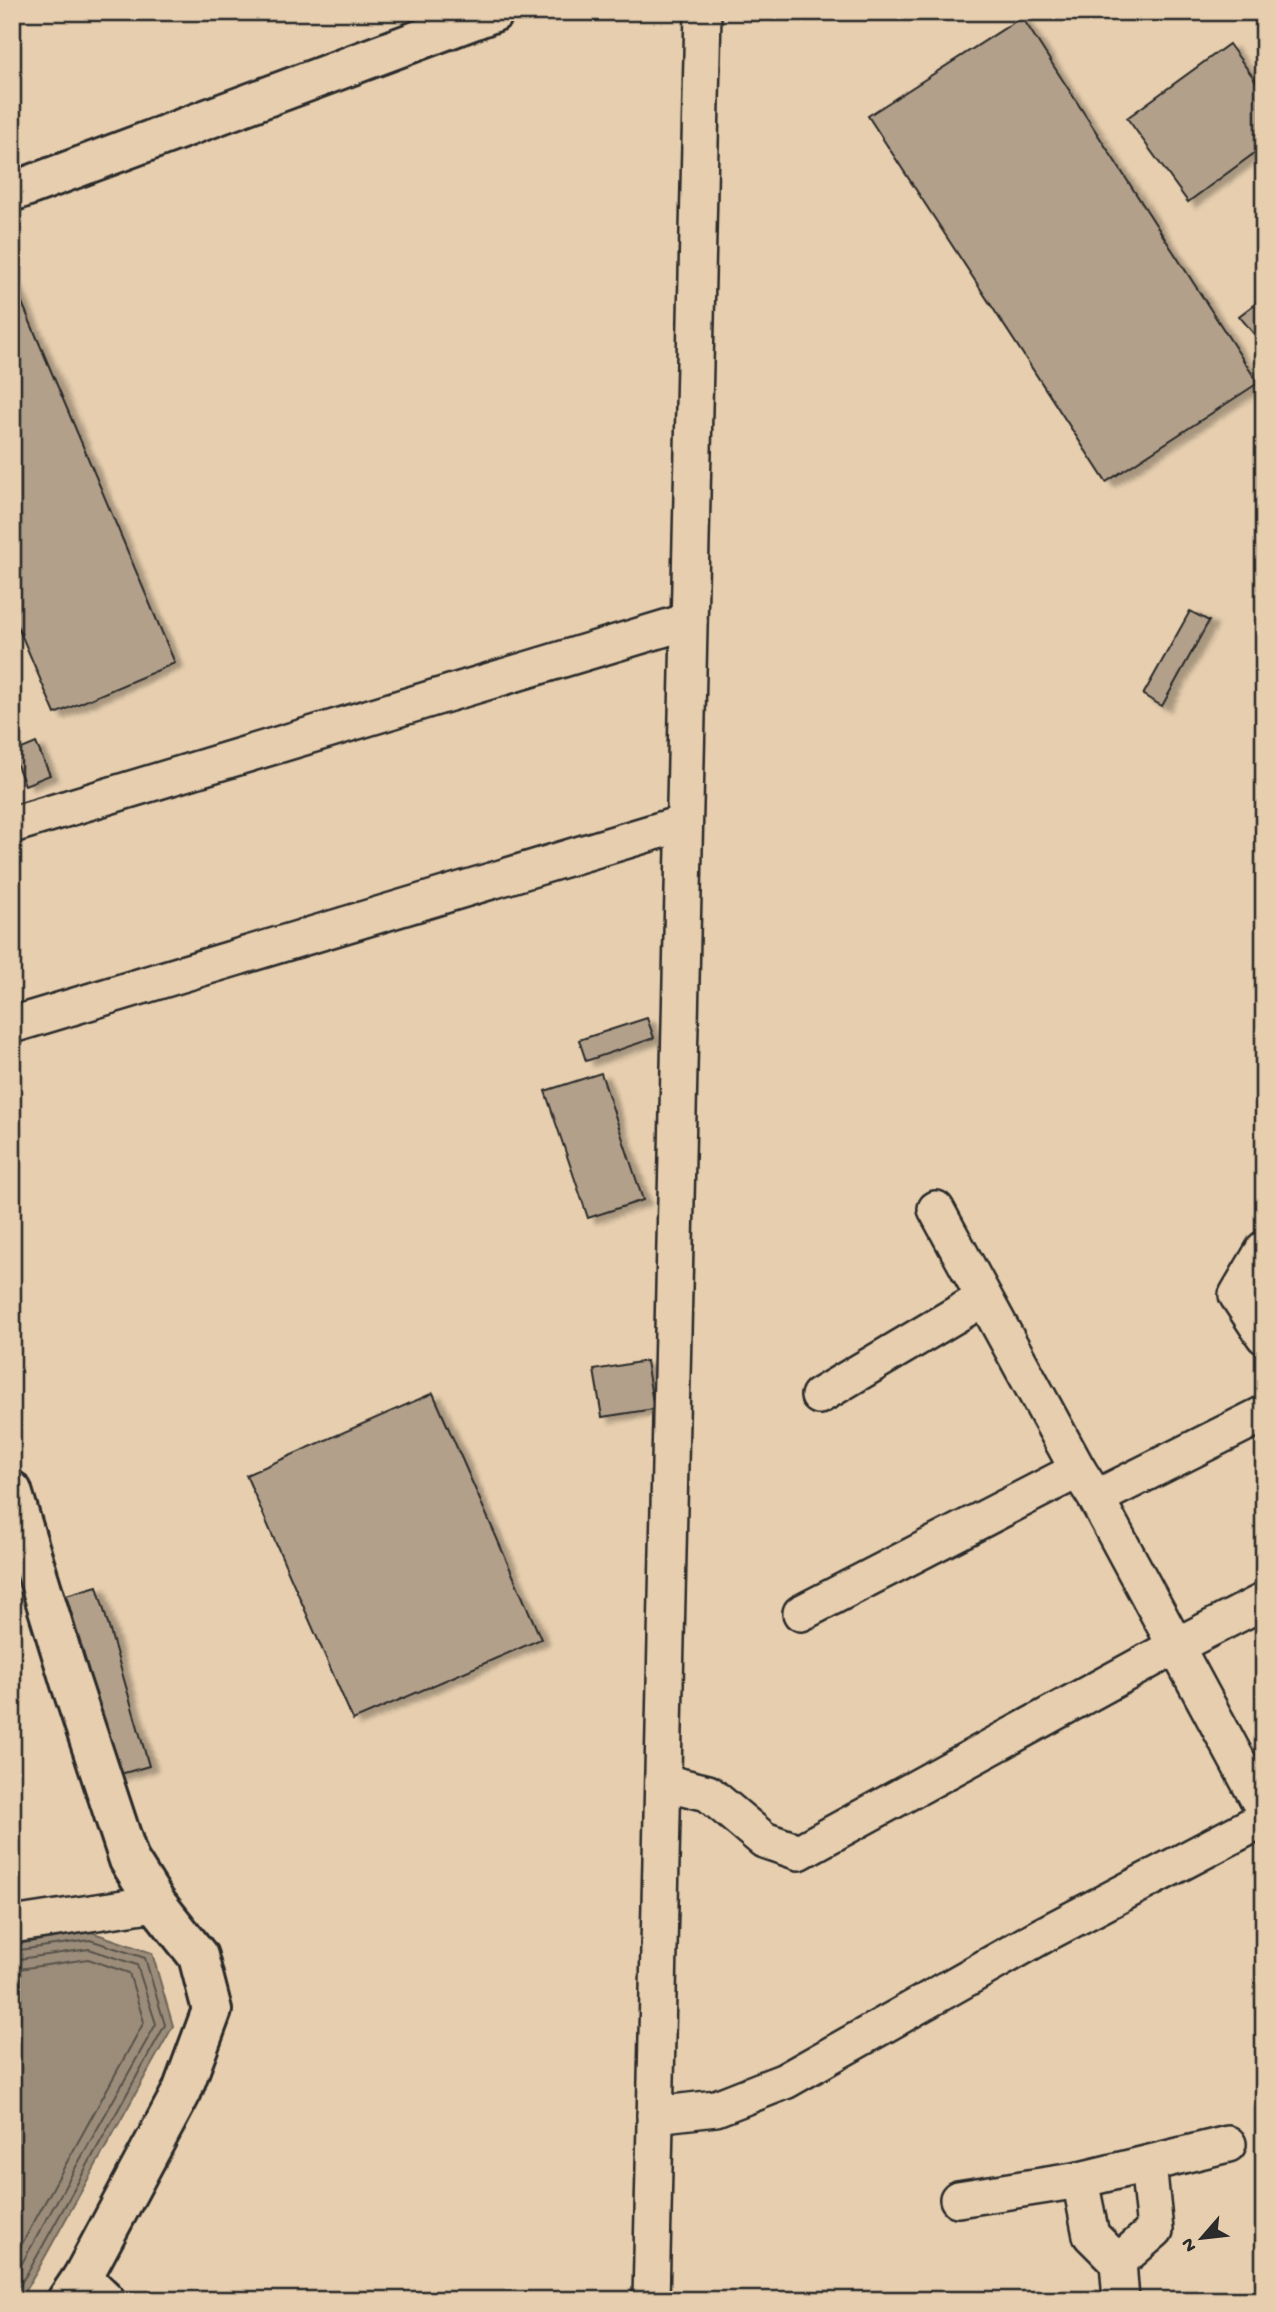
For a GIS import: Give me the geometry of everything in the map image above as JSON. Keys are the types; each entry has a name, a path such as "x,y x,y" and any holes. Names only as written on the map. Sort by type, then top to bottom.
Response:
{"street":[{"path":"12,192 494,12"},
{"path":"651,2300 703,12"},
{"path":"12,824 689,621"},
{"path":"12,1025 684,823"},
{"path":"936,1209 1264,1810"},
{"path":"1264,1249 1237,1295 1264,1336"},
{"path":"819,1396 984,1298"},
{"path":"801,1613 1086,1484 1264,1414"},
{"path":"12,1491 70,1681 129,1860 156,1903 198,1956 212,2010 182,2091 85,2292"},
{"path":"663,1782 708,1793 764,1840 799,1852 1174,1647 1264,1601"},
{"path":"655,2115 716,2108 785,2081 1042,1935 1264,1819"},
{"path":"12,1924 156,1903"},
{"path":"958,2199 1080,2180 1228,2144"},
{"path":"1118,2262 1154,2230 1148,2164"},
{"path":"1080,2180 1091,2235 1118,2262 1121,2300"}],"water":[{"path":"91,1932 152,1953 173,2026 36,2273 19,2300 12,2300 12,1945"}],"building":[{"path":"1022,17 1258,383 1106,482 868,116"},
{"path":"1229,44 1264,92 1264,146 1188,202 1127,118"},
{"path":"12,279 175,663 55,714 12,613"},
{"path":"1264,297 1264,346 1239,316"},
{"path":"1190,611 1209,621 1162,706 1143,695"},
{"path":"36,743 50,775 25,785 12,753"},
{"path":"647,1018 654,1038 586,1061 579,1040"},
{"path":"601,1073 643,1200 588,1218 545,1091"},
{"path":"646,1361 654,1409 602,1417 594,1370"},
{"path":"433,1393 541,1639 353,1720 246,1475"},
{"path":"97,1586 149,1766 117,1775 66,1595"}]}
